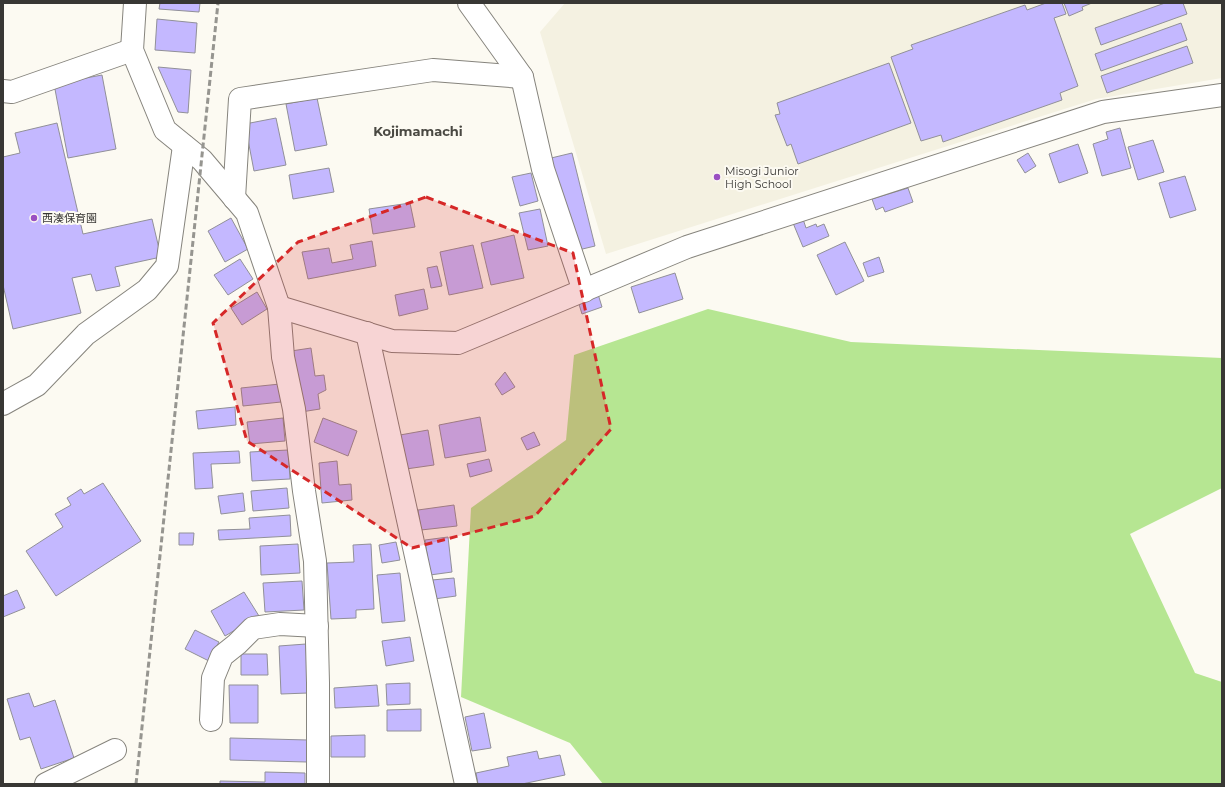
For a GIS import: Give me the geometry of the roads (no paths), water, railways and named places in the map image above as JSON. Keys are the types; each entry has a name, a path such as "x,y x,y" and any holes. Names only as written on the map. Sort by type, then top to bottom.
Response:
{"street":[{"path":"135,3 132,50 165,130 202,160 247,213 278,307 283,357 294,409 304,491 315,561 318,784"},
{"path":"469,3 522,77 543,169 584,291"},
{"path":"3,91 12,92 132,50"},
{"path":"234,198 240,99 433,70 522,77"},
{"path":"278,307 392,341 458,343 687,247 1104,112 1222,95"},
{"path":"3,404 37,385 86,334 147,290 167,266 184,146"},
{"path":"367,334 466,784"},
{"path":"211,720 213,678 222,656 253,628 280,624 317,626"},
{"path":"46,784 115,750"}],"railway":[{"path":"136,784 218,3"}],"place":[{"name":"Misogi Junior High School","path":"717,177"},
{"name":"西湊保育園","path":"34,218"}],"district":[{"name":"Kojimamachi","path":"418,131"}]}
